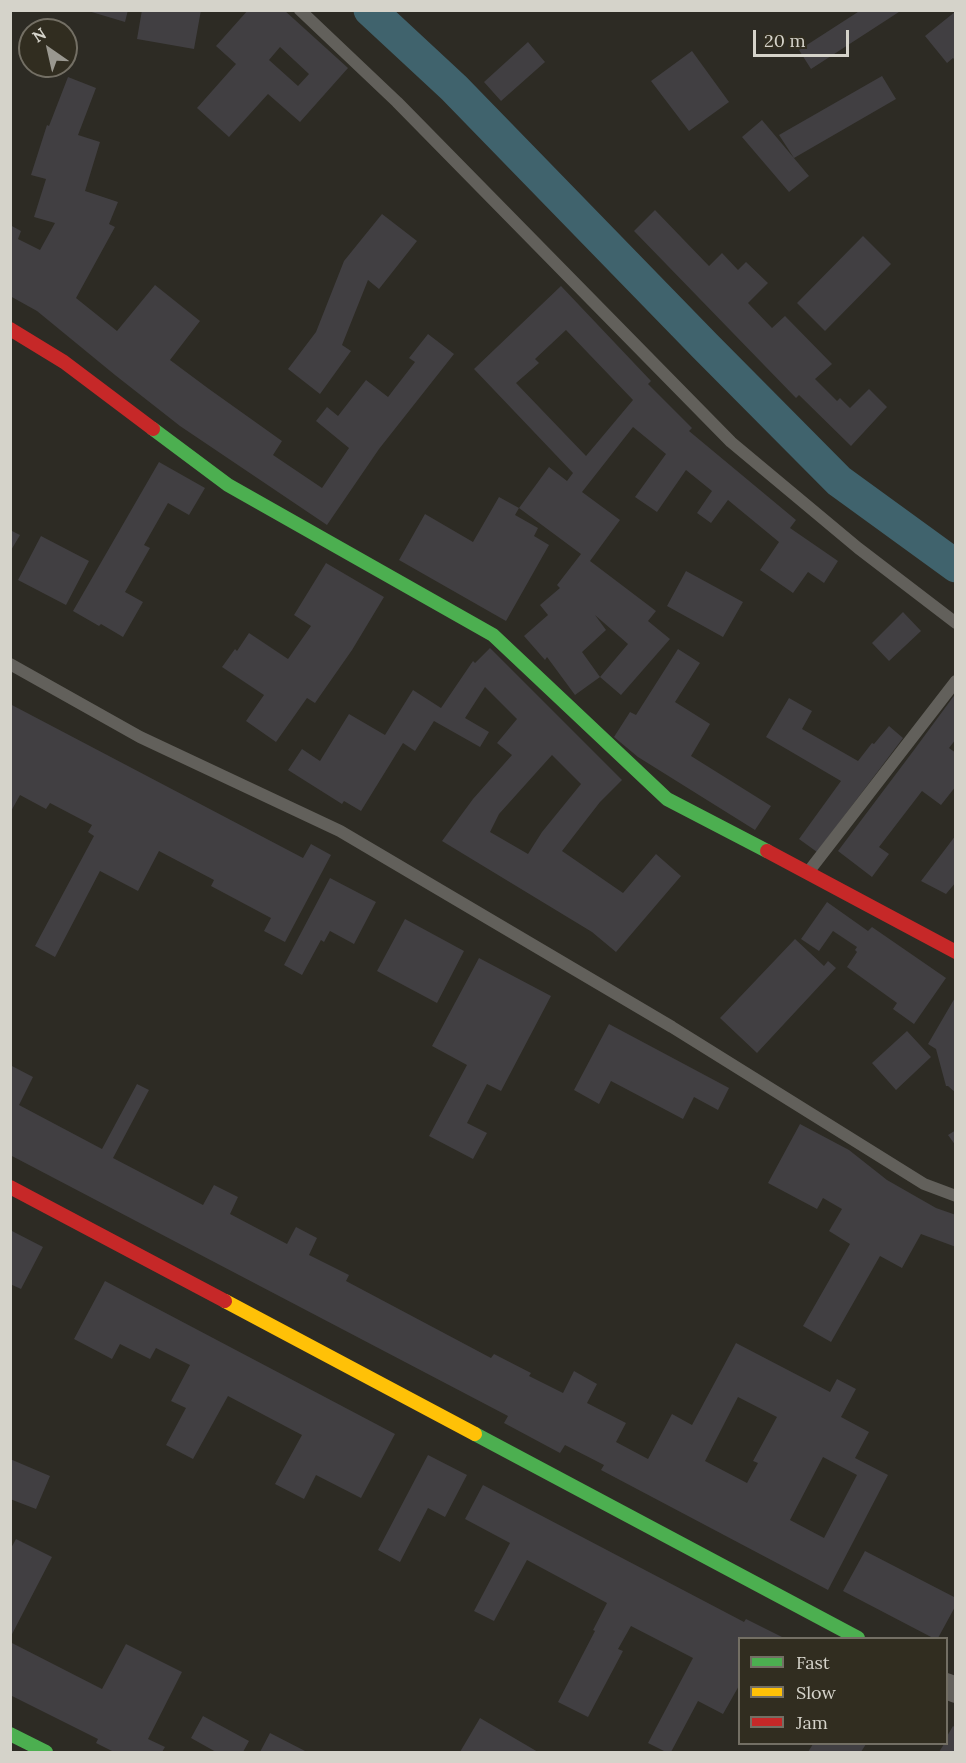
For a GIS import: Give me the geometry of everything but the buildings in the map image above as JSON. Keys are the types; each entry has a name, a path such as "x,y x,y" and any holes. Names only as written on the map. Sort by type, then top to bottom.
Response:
{"street":[{"path":"10,329 64,362 228,485 493,634 667,799 809,872 956,952"},
{"path":"10,1187 856,1637"},
{"path":"10,1734 46,1752"}],"lane":[{"path":"300,10 397,102 730,442 858,548 956,623"},
{"path":"10,664 140,737 339,831 672,1027 924,1184 956,1196"},
{"path":"809,872 956,681"}],"waterway":[{"path":"370,10 454,88 839,481 956,566"}],"traffic: fast":[{"path":"153,429 228,485 493,635 667,799 767,851"},
{"path":"475,1434 856,1637"},
{"path":"10,1734 46,1752"}],"traffic: slow":[{"path":"225,1301 475,1434"}],"traffic: jam":[{"path":"10,329 64,362 153,429"},
{"path":"767,851 956,952"},
{"path":"10,1187 225,1301"}]}
